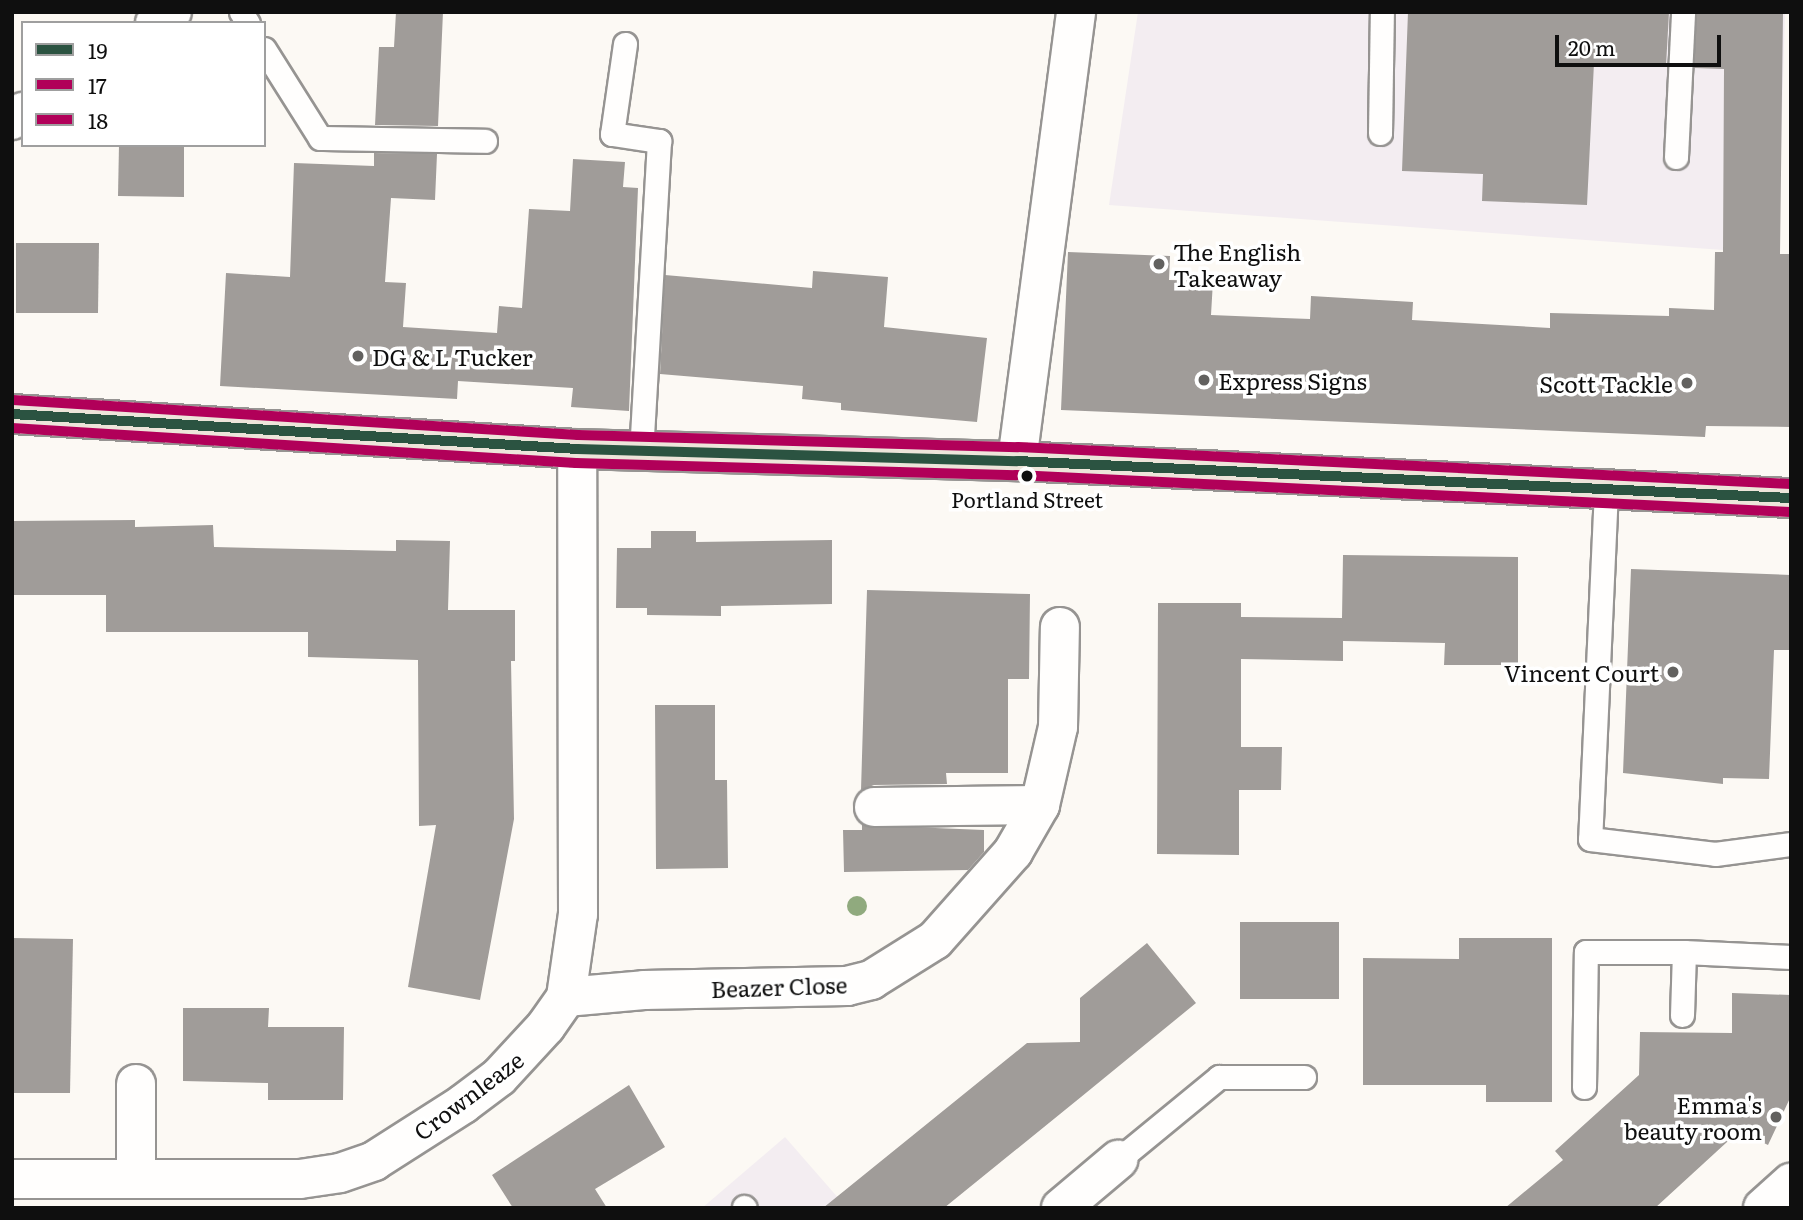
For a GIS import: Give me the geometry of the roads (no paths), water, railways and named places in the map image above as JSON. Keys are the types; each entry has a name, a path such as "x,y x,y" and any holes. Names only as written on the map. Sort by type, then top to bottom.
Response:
{"main road":[{"path":"12,414 577,449 1017,461 1791,498"}],"street":[{"path":"1017,461 1076,12"},
{"name":"Crownleaze","path":"12,1179 300,1179 374,1161 499,1077 527,1051 566,997 578,914 577,449"},
{"name":"Beazer Close","path":"566,997 644,990 847,986 871,980 935,940 1013,852 1040,805 1058,727 1060,627"},
{"path":"874,807 1040,805"},
{"path":"136,1084 136,1179"},
{"path":"1076,1203 1118,1160"},
{"path":"1763,1208 1791,1183"}],"lane":[{"path":"1380,133 1382,12"},
{"path":"1676,157 1683,12"},
{"path":"625,44 612,134 659,141 640,451"},
{"path":"266,52 320,138 485,141"},
{"path":"1606,490 1590,839 1715,854 1791,844"},
{"path":"1584,1087 1586,952 1684,952 1791,957"},
{"path":"1682,1015 1684,952"},
{"path":"1118,1160 1219,1077 1304,1077"}],"place":[{"name":"The English Takeaway","path":"1159,264"},
{"name":"DG & L Tucker","path":"358,356"},
{"name":"Express Signs","path":"1204,380"},
{"name":"Scott Tackle","path":"1687,383"},
{"name":"Portland Street","path":"1027,476"},
{"name":"Vincent Court","path":"1673,672"},
{"name":"Emma's beauty room","path":"1776,1117"}]}
